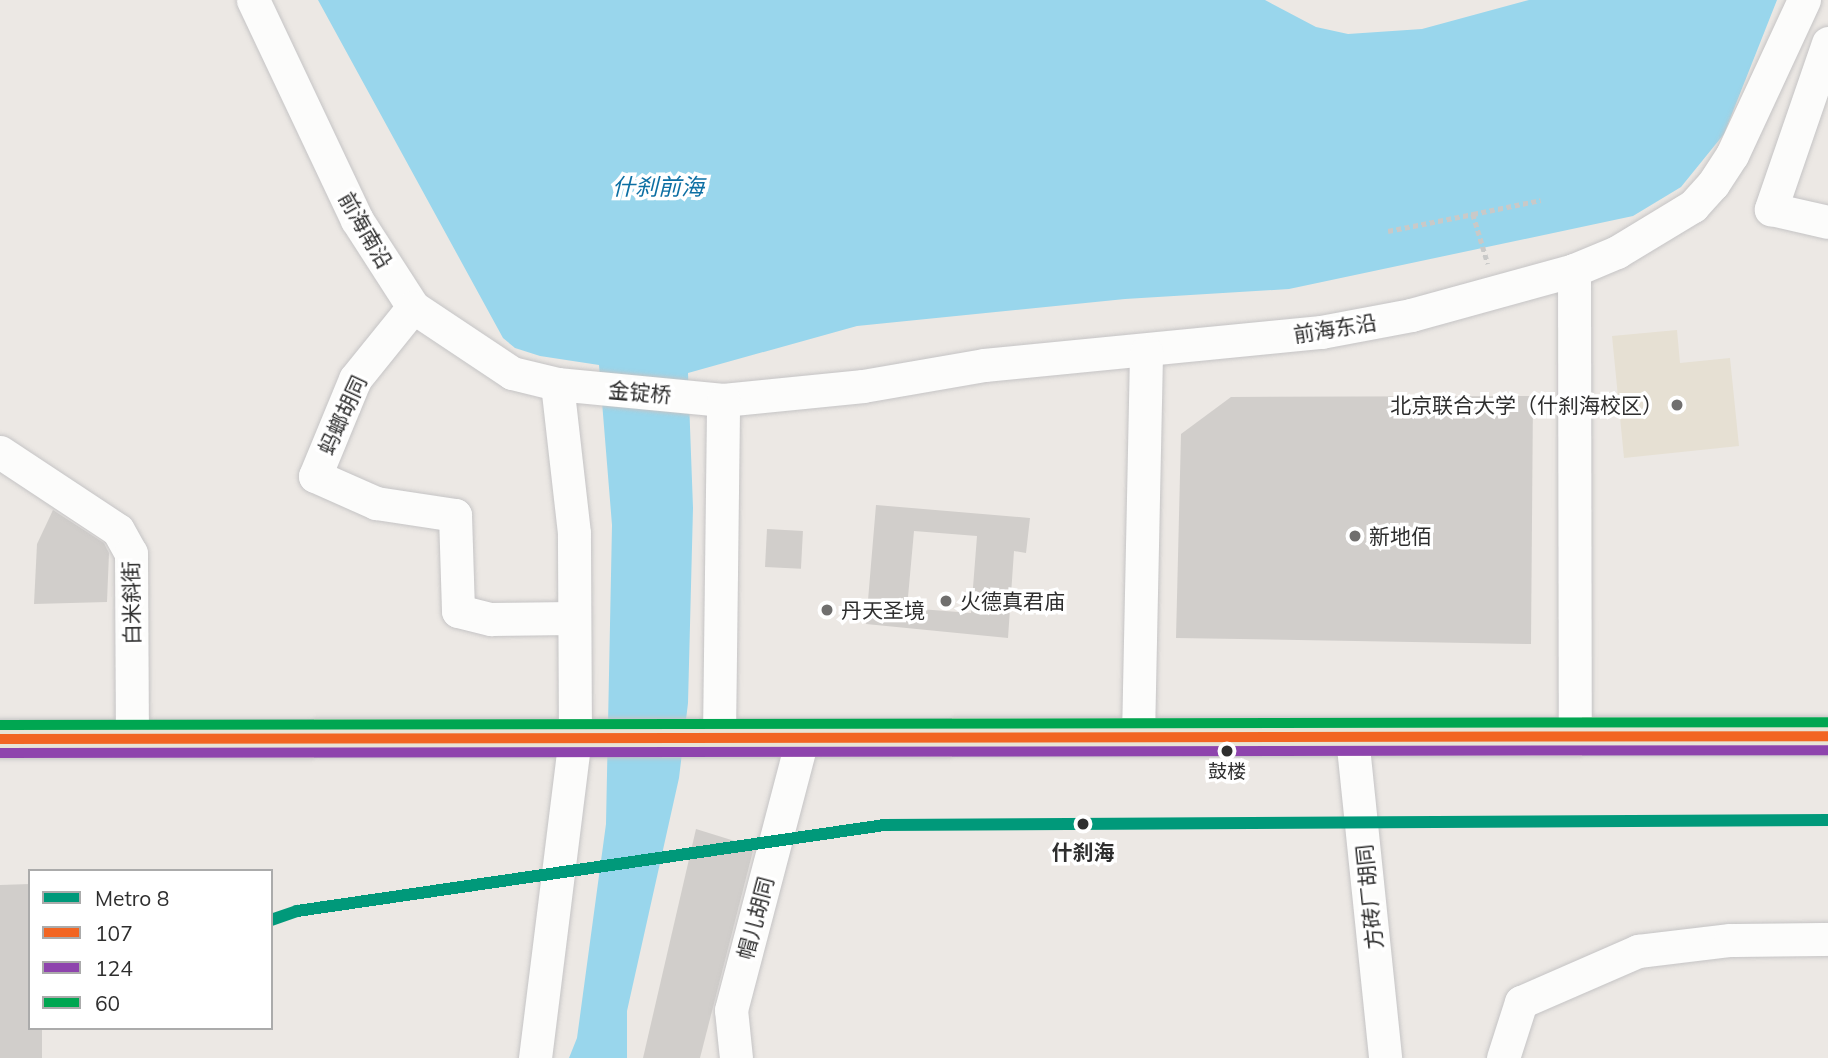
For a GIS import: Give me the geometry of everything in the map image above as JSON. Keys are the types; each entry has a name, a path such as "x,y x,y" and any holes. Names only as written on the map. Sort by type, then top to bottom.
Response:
{"main road":[{"path":"0,739 1828,736"}],"street":[{"name":"前海南沿","path":"253,0 357,220 413,307 512,373 557,384"},
{"name":"前海东沿","path":"723,400 863,386 984,365 1146,352 1321,332 1411,315 1574,270 1617,252 1693,206 1713,184 1732,155 1804,0"},
{"path":"1828,43 1771,209 1828,222"},
{"path":"1574,270 1575,736"},
{"name":"蚂螂胡同","path":"413,307 355,379 315,476 376,503 455,516 458,611 491,618 572,618"},
{"path":"1138,736 1146,352"},
{"path":"536,1058 575,737 572,618 574,533 557,384"},
{"name":"金锭桥","path":"557,384 723,400"},
{"path":"719,737 723,400"},
{"name":"白米斜街","path":"0,452 118,530 131,553 131,738"},
{"name":"方砖厂胡同","path":"1352,737 1385,1058"},
{"name":"帽儿胡同","path":"736,1058 731,1010 802,739"},
{"path":"1503,1058 1521,1002 1638,951 1730,940 1828,939"}],"path":[{"path":"1388,231 1541,200"},
{"path":"1473,214 1479,237"}],"shaded area":[{"name":"北京联合大学（什刹海校区）","path":"1677,330 1680,363 1730,358 1739,446 1624,458 1612,336"}],"water":[{"name":"什刹前海","path":"318,0 1265,0 1316,27 1348,34 1422,29 1529,0 1777,0 1724,134 1681,187 1633,216 1289,289 1125,299 857,326 688,373 693,508 688,703 679,778 627,1011 627,1058 569,1058 577,1038 606,824 612,525 599,365 540,356 515,348 503,338"}],"building":[{"name":"新地佰","path":"1533,396 1531,644 1176,638 1181,434 1231,397"},
{"path":"876,505 1030,518 1026,553 1014,551 1008,638 866,624","holes":["914,531 977,536 971,613 907,608"]},
{"path":"53,510 104,543 109,553 107,602 34,604 37,544"},
{"path":"767,529 803,531 801,569 765,567"},
{"path":"696,829 754,847 700,1058 643,1058"},
{"path":"28,884 28,1030 42,1030 42,1058 0,1058 0,885"}],"metro line":[{"name":"8","path":"273,919 297,911 884,825 1828,820"}],"transit line":[{"name":"60","path":"0,725 1828,722"},
{"name":"107","path":"0,739 1828,736"},
{"name":"124","path":"0,753 1828,750"}],"place":[{"name":"北京联合大学（什刹海校区）","path":"1677,405"},
{"name":"新地佰","path":"1355,536"},
{"name":"火德真君庙","path":"946,601"},
{"name":"丹天圣境","path":"827,610"},
{"name":"鼓楼","path":"1227,751"},
{"name":"什刹海","path":"1083,824"}]}
